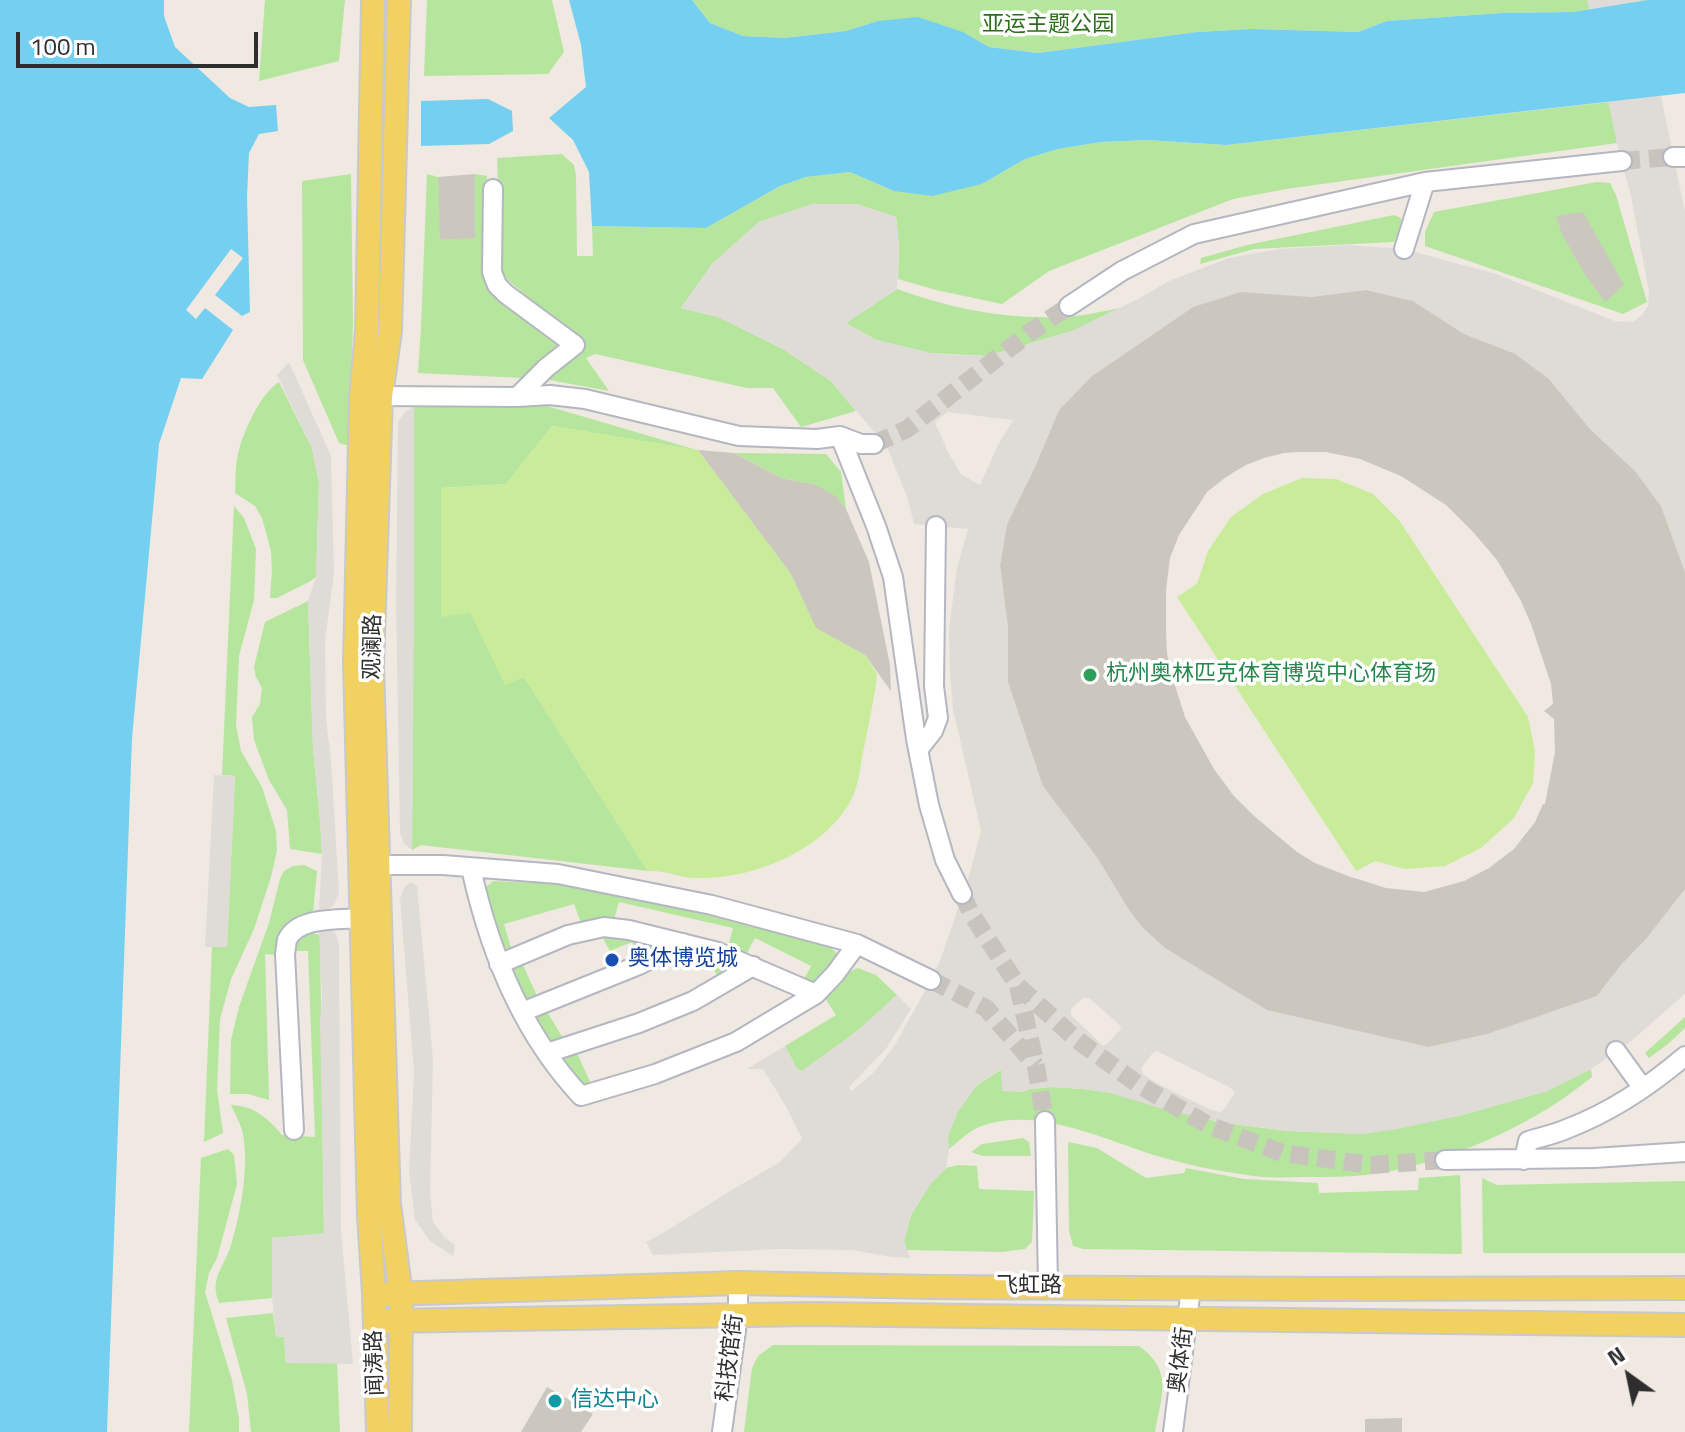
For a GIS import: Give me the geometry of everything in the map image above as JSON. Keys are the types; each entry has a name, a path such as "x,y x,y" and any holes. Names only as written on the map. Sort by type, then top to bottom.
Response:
{"main road":[{"name":"观澜路","path":"373,0 367,330 361,398 355,662 369,1216 374,1294"},
{"name":"观澜路","path":"399,0 390,331 381,396 372,665 389,1204 401,1295"},
{"name":"飞虹路","path":"374,1294 738,1283 1191,1288 1685,1288"},
{"name":"闻涛路","path":"374,1294 378,1432"},
{"name":"闻涛路","path":"400,1432 401,1295"},
{"name":"飞虹路","path":"374,1321 809,1314 1685,1325"}],"street":[{"path":"1069,306 1122,271 1194,234 1425,182 1622,161"},
{"path":"1404,249 1425,182"},
{"path":"493,189 492,272 497,285 575,345 517,397"},
{"path":"381,396 550,395 585,399 739,436 810,439 840,436 861,444 874,444"},
{"path":"840,436 893,577 929,805 945,860 962,894"},
{"path":"918,750 933,731 938,718 934,686 936,526"},
{"path":"379,865 443,865 558,874 712,905 857,944 931,980"},
{"path":"471,868 479,907 499,964 522,1012 547,1053 581,1096 655,1074 736,1042 816,994 857,944"},
{"path":"294,1130 285,954 288,940 298,928 311,923 362,918"},
{"path":"499,964 568,935 604,927 629,930 718,952 816,994"},
{"path":"522,1012 639,965 683,943"},
{"path":"547,1053 639,1023 693,1001 753,966"},
{"path":"1616,1051 1642,1087"},
{"path":"1524,1160 1528,1141 1569,1128 1612,1107 1685,1056"},
{"path":"1045,1121 1048,1287"},
{"path":"1445,1160 1524,1160 1685,1152"},
{"name":"科技馆街","path":"722,1432 738,1315 738,1283"},
{"name":"奥体街","path":"1173,1432 1191,1288"}],"green space":[{"path":"265,0 345,0 339,61 259,81"},
{"path":"427,0 552,0 564,52 548,74 424,76"},
{"name":"亚运主题公园","path":"692,0 1648,0 1573,12 1502,13 1387,21 1358,32 1252,29 1197,32 1038,53 989,47 963,32 878,21 846,31 783,38 743,36 710,23"},
{"path":"1609,102 1617,143 1233,199 1049,271 1002,304 898,279 896,217 856,204 813,204 759,222 712,264 681,308 718,317 783,349 831,381 856,411 801,427 773,388 747,388 595,354 586,358 609,391 544,379 418,373 427,174 438,177 441,240 475,237 475,174 487,176 488,272 560,324 502,275 497,158 562,154 574,165 577,256 593,256 592,226 706,228 780,186 806,177 850,172 894,191 982,184 1025,159 1058,149 1101,142 1148,140 1226,145"},
{"path":"351,174 353,321 349,446 339,443 303,360 302,181"},
{"path":"1597,182 1610,183 1616,195 1647,302 1623,314 1425,246 1425,232 1434,212"},
{"path":"1394,215 1401,218 1401,226 1394,242 1254,249 1200,264 1201,258 1247,245"},
{"path":"897,289 956,307 1017,316 1066,317 1120,308 1072,331 988,356 930,353 876,340 846,323"},
{"path":"279,382 312,448 319,483 316,577 277,598 270,598 271,551 262,518 255,506 235,493 238,454 244,435 259,404"},
{"path":"544,405 697,450 552,426 506,484 441,488 471,613 505,684 524,677 648,871 421,845 412,850 414,406"},
{"path":"552,426 698,450 791,574 816,627 865,655 877,674 860,773 852,798 825,833 806,847 740,874 690,878 648,871 524,677 505,685 471,613 441,617 441,488 506,484"},
{"path":"734,453 826,454 841,472 846,509 817,485 781,478"},
{"path":"1302,478 1336,479 1373,494 1399,520 1528,717 1535,751 1533,783 1514,818 1481,848 1445,866 1405,869 1375,861 1356,871 1177,597 1197,584 1208,551 1231,517 1263,494"},
{"path":"234,506 244,518 256,549 254,600 239,656 236,725 241,751 262,787 276,831 277,850 254,929 231,979 220,1019 217,1090 223,1133 204,1142 212,947 227,947 235,776 222,775"},
{"path":"308,601 313,748 322,854 290,849 287,810 269,780 254,740 252,717 260,704 262,688 254,667 265,622"},
{"path":"304,865 317,871 313,913 296,919 287,927 277,955 265,954 269,1100 248,1094 230,1094 231,1040 280,879 284,871"},
{"path":"493,881 559,884 709,913 830,946 839,956 834,966 814,982 804,979 811,966 755,938 747,953 728,947 733,928 619,902 614,919 581,923 574,904 504,924 511,948 504,949 486,887"},
{"path":"307,932 320,935 324,1234 272,1238 272,1298 219,1303 217,1280 235,1232 244,1175 243,1134 231,1105 246,1107 260,1114 282,1135 315,1137 308,951 295,951 297,939"},
{"path":"601,935 664,946 639,957 632,942 610,951"},
{"path":"682,955 717,960 736,968 718,977 709,961 690,969"},
{"path":"523,965 537,996 525,1001 511,969"},
{"path":"858,968 876,975 897,995 856,1032 802,1071 797,1069 785,1046 836,1015 821,992"},
{"path":"546,1010 563,1038 550,1042 535,1017"},
{"path":"1685,1017 1685,1028 1649,1058 1645,1053"},
{"path":"577,1053 590,1082 583,1087 562,1060"},
{"path":"1002,1069 1002,1090 1084,1089 1111,1093 1218,1122 1288,1131 1363,1134 1462,1115 1547,1091 1591,1069 1592,1077 1548,1108 1499,1135 1422,1164 1374,1174 1339,1177 1263,1177 1186,1164 1047,1122 1001,1121 979,1127 949,1149 947,1136 958,1111 977,1085"},
{"path":"1023,1138 1029,1142 1031,1156 983,1156 971,1152 982,1144"},
{"path":"1068,1142 1097,1148 1146,1178 1184,1173 1186,1168 1244,1179 1318,1183 1319,1193 1418,1190 1419,1178 1460,1175 1462,1254 1083,1249 1073,1246 1069,1231"},
{"path":"228,1149 234,1155 237,1184 205,1292 232,1380 239,1432 189,1432 201,1158"},
{"path":"977,1166 979,1189 1034,1191 1032,1242 1025,1249 1002,1252 907,1250 904,1241 911,1215 931,1183 946,1168"},
{"path":"1482,1178 1497,1185 1685,1181 1685,1253 1483,1253"},
{"path":"273,1313 276,1336 284,1337 286,1363 337,1363 340,1432 251,1432 247,1394 226,1318"},
{"path":"773,1345 1139,1346 1157,1365 1162,1396 1155,1432 744,1432 752,1368 758,1356"}],"shaded area":[{"path":"1587,0 1641,0 1685,212 1685,572 1661,506 1635,471 1590,429 1549,379 1464,334 1413,301 1366,290 1193,307 1092,376 1059,410 1007,524 1000,565 1008,628 1008,682 1067,818 1098,859 1140,925 1267,1009 1428,1047 1487,1033 1597,996 1685,889 1685,994 1630,1042 1591,1069 1547,1091 1463,1115 1363,1134 1288,1131 1218,1122 1111,1093 1084,1089 1052,1087 1022,1092 1002,1091 1001,1069 977,1085 958,1112 948,1136 946,1168 931,1183 911,1215 904,1241 910,1258 851,1250 779,1249 653,1255 646,1242 780,1162 802,1139 763,1069 747,1069 785,1046 797,1069 802,1071 856,1032 897,995 911,1009 886,1049 849,1087 852,1091 873,1073 893,1048 941,958 981,831 953,709 950,675 949,628 957,568 968,529 914,524 908,499 887,447 831,381 783,349 718,317 681,308 712,264 759,222 813,204 856,204 896,217 899,247 897,289 846,323 876,340 930,353 957,355 989,356 1072,331 1169,281 1229,258 1279,249 1348,245 1404,249 1496,274 1615,321 1633,322 1648,306 1649,292 1631,196","holes":["947,412 1013,420 980,485 961,474 948,452 935,422","1089,998 1121,1029 1106,1045 1102,1045 1071,1015 1077,1003","1157,1051 1229,1087 1234,1094 1221,1112 1209,1109 1144,1075 1141,1068"]},
{"path":"289,362 331,456 334,573 325,641 326,718 339,893 334,905 319,912 322,854 313,748 308,601 316,577 319,483 312,448 277,375"},
{"path":"414,406 412,850 404,844 400,833 396,603 398,422"},
{"path":"214,775 235,776 227,947 205,947"},
{"path":"410,882 417,886 433,1059 430,1192 433,1222 444,1237 455,1245 453,1256 430,1241 415,1220 409,1172 414,1072 400,899"},
{"path":"319,928 336,934 339,944 341,1231 353,1364 286,1363 284,1337 276,1336 272,1298 272,1238 324,1233"}],"water":[{"path":"0,0 164,0 164,16 175,47 230,98 249,107 276,105 278,131 259,134 249,153 250,312 242,316 215,295 243,258 231,249 186,310 196,319 205,308 233,330 202,379 181,378 159,444 132,738 107,1432 0,1432"},
{"path":"569,0 692,0 710,23 743,36 784,38 846,31 878,21 918,17 963,32 989,47 1038,53 1197,32 1252,29 1358,32 1387,21 1502,13 1573,12 1648,0 1685,0 1685,93 1226,145 1148,140 1101,142 1058,149 1025,159 982,184 932,196 894,191 850,172 806,177 780,186 706,228 592,226 589,172 573,140 549,118 586,87 581,45"},
{"path":"488,99 512,111 513,131 489,144 421,146 421,101"}],"building":[{"path":"475,174 475,238 440,240 438,177"},
{"path":"1583,212 1624,285 1605,302 1584,273 1562,234 1556,216"},
{"name":"杭州奥林匹克体育博览中心体育场","path":"1366,290 1413,301 1464,334 1515,354 1549,379 1590,429 1635,471 1661,506 1685,572 1685,889 1597,996 1487,1034 1428,1047 1267,1010 1165,948 1141,926 1098,859 1043,786 1008,682 1008,628 1000,565 1007,524 1059,410 1092,376 1193,307 1241,292 1311,297","holes":["1326,452 1360,459 1401,476 1446,505 1473,532 1497,560 1521,601 1551,684 1553,704 1544,711 1554,719 1555,752 1545,804 1535,822 1514,849 1489,868 1464,881 1424,892 1386,888 1315,863 1254,816 1214,769 1185,717 1167,654 1166,590 1170,558 1179,535 1207,492 1246,465 1264,458 1284,453"]},
{"path":"698,450 734,453 781,478 817,485 835,496 846,509 869,562 890,665 891,691 865,655 816,628 791,574"},
{"name":"信达中心","path":"547,1387 593,1414 581,1432 521,1432"},
{"path":"1402,1418 1402,1432 1365,1432 1365,1419"}],"tunnel":[{"path":"1622,161 1673,157"},
{"path":"874,444 907,429 1029,333 1069,306"},
{"path":"962,894 1018,986 1076,1039 1139,1085 1208,1125 1282,1153 1371,1165 1445,1160"},
{"path":"931,980 986,1008 1036,1066"},
{"path":"1018,986 1045,1121"}],"place":[{"name":"杭州奥林匹克体育博览中心体育场","path":"1090,675"},
{"name":"奥体博览城","path":"612,960"},
{"name":"信达中心","path":"555,1401"}]}
